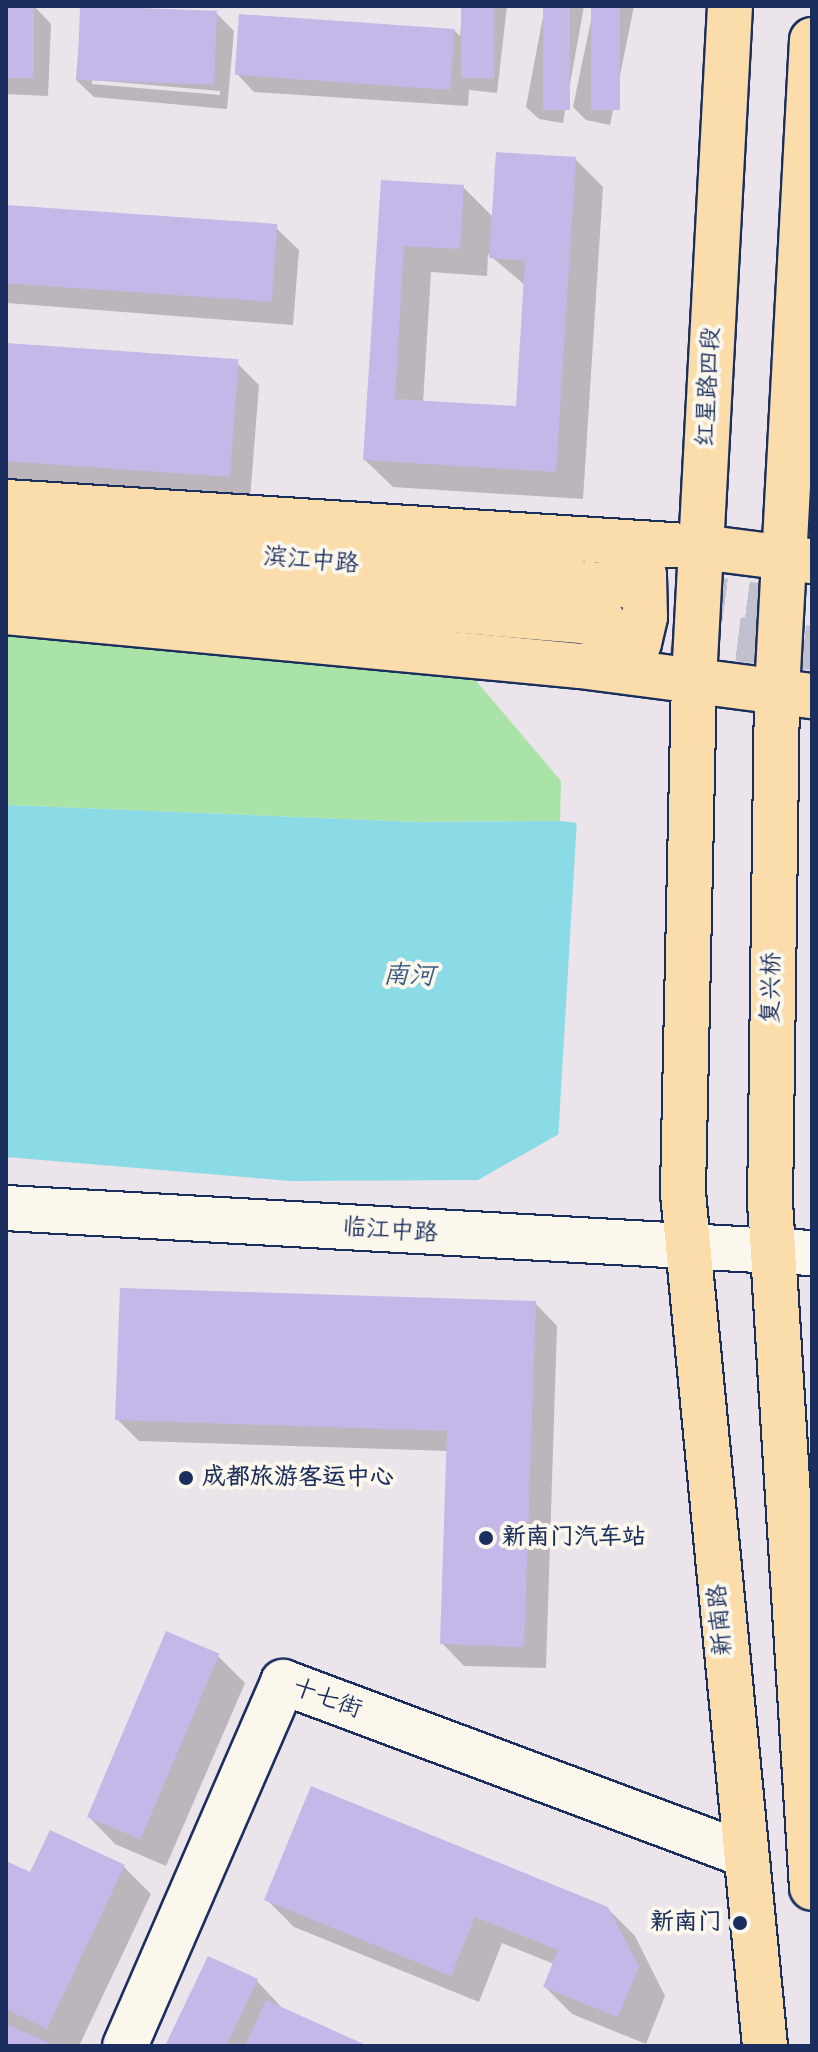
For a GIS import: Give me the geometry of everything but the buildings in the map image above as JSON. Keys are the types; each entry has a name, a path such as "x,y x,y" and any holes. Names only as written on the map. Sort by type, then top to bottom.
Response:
{"main road":[{"name":"红星路四段","path":"683,1193 694,679 730,6"},
{"path":"6,612 580,666 794,694 812,40"},
{"path":"6,502 701,547 797,558"},
{"name":"滨江中路","path":"6,536 610,604 6,573"},
{"path":"580,666 622,659 639,643 645,617 644,575 632,555 596,540"},
{"name":"复兴桥","path":"793,1252 770,1202 774,773 794,694"},
{"name":"新南路","path":"683,1193 685,1249 743,1854 765,2046"},
{"path":"793,1252 811,1867"}],"street":[{"name":"临江中路","path":"6,1208 685,1249 793,1252"},
{"name":"十七街","path":"125,2046 283,1682 743,1854"}],"green space":[{"path":"6,631 466,669 561,781 560,821 416,822 6,805"}],"water":[{"name":"南河","path":"6,805 416,822 560,821 812,850 589,1117 478,1180 291,1181 6,1157"}],"pier":[{"path":"577,819 812,846 812,1130 590,1121 558,1140"}],"tunnel":[{"path":"616,586 812,612"},
{"path":"607,623 812,648"}],"place":[{"name":"成都旅游客运中心","path":"186,1478"},
{"name":"新南门汽车站","path":"486,1538"},
{"name":"新南门","path":"740,1923"}]}
